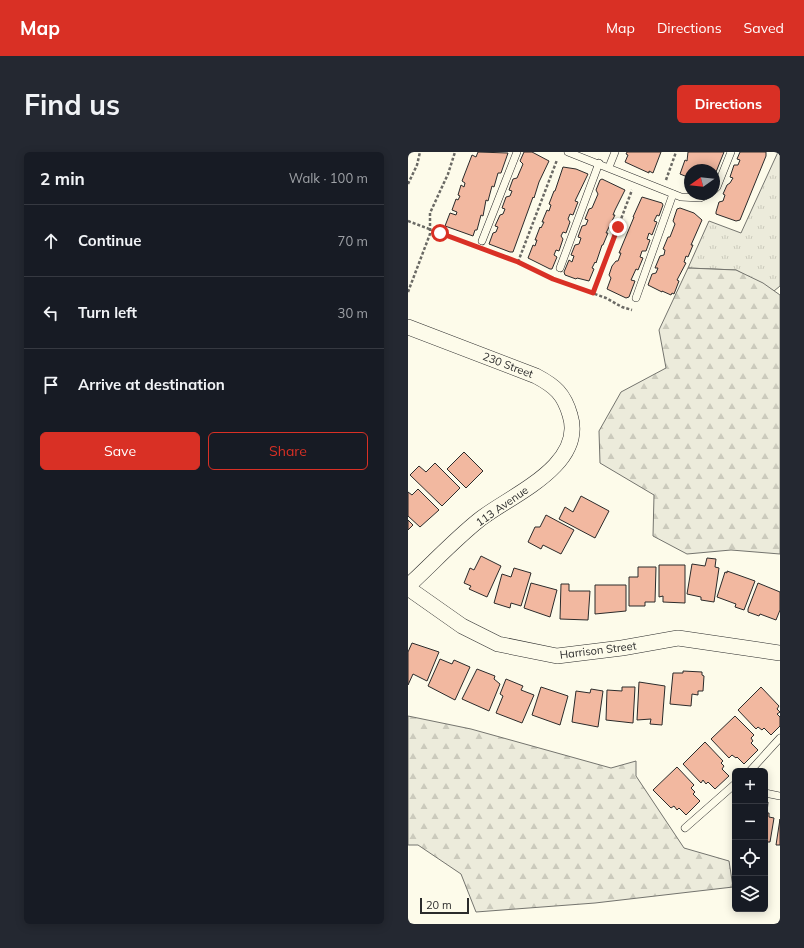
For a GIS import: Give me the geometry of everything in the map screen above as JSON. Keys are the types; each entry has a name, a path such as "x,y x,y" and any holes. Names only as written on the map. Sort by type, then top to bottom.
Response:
{"street":[{"name":"230 Street","path":"408,327 536,376 553,385 566,402 572,420 571,438"},
{"name":"113 Avenue","path":"408,587 480,520 551,470 565,452 571,438"},
{"name":"Harrison Street","path":"408,587 462,626 498,644 557,656 622,648 678,638 780,654"}],"lane":[{"path":"482,245 517,152"},
{"path":"568,152 684,197"},
{"path":"609,167 615,152"},
{"path":"720,180 731,152"},
{"path":"560,268 599,164"},
{"path":"636,298 673,194"},
{"path":"753,768 780,738"},
{"path":"685,828 732,787"},
{"path":"768,794 780,796"}],"path":[{"path":"408,184 417,164 420,152"},
{"path":"408,292 430,234 430,213 448,174 454,152"},
{"path":"662,189 676,152"},
{"path":"518,262 557,160"},
{"path":"593,293 632,190"},
{"path":"408,221 476,246"},
{"path":"482,245 553,279 593,293 633,310 636,306 636,298"}],"green space":[{"path":"778,152 780,152 780,286 774,291 736,270 688,268 709,221 741,233"},
{"path":"688,268 736,270 763,283 780,295 780,554 731,550 687,554 653,536 654,495 600,463 599,431 621,392 666,368 659,330"},
{"path":"408,716 471,729 611,768 636,761 636,776 684,848 729,861 732,887 595,903 476,912 461,874 418,845 408,845"}],"building":[{"path":"478,152 508,153 501,173 498,173 494,187 492,186 488,201 486,200 483,216 481,215 477,230 475,230 473,236 445,226 450,213 456,215 457,212 452,210 456,199 458,200 460,196 458,195 461,185 464,187 465,183 462,181 472,155 476,157"},
{"path":"524,152 532,152 549,161 539,182 534,198 533,197 513,252 510,252 489,244 493,233 496,232 498,227 495,226 500,215 503,214 505,209 502,208 506,197 510,196 512,191 509,190 513,179 517,178 523,164 520,161"},
{"path":"627,152 661,152 653,173 649,171 649,173 625,162 628,155 626,154"},
{"path":"688,152 724,152 719,164 684,164 684,176 680,174 685,160 687,161"},
{"path":"740,152 766,152 766,156 740,220 736,221 716,214 716,212 719,202 723,201 725,195 723,194 727,185 733,178 730,177 734,165 738,165 740,160 737,159"},
{"path":"563,167 576,169 588,174 575,201 578,202 573,215 570,214 568,219 570,222 566,233 563,232 561,236 563,239 559,251 556,250 554,255 557,257 552,269 550,269 528,258 533,245 535,246 537,240 535,240 540,227 541,228 544,222 542,222 547,210 549,211 551,205 549,204"},
{"path":"602,179 625,190 613,215 615,215 606,233 608,233 596,263 595,262 592,268 594,269 589,281 576,279 565,275 564,272 569,260 572,262 574,256 571,255 575,245 579,244 581,238 578,237 582,226 586,225 588,220 585,219 598,194 596,190 600,180"},
{"path":"642,197 662,203 663,205 659,216 657,215 654,221 657,222 652,235 649,233 647,239 650,240 646,251 642,251 640,257 643,258 638,270 636,269 631,280 635,281 629,297 626,298 607,289 611,278 609,275 612,266 616,261 618,261 621,253 619,253"},
{"path":"680,208 694,213 702,220 691,245 693,245 688,257 686,256 684,262 686,263 677,280 679,281 674,294 672,293 671,295 648,285 652,274 656,273 658,268 655,268 660,256 664,255 665,250 663,249 675,224 673,221 677,209"},
{"path":"464,452 483,471 466,488 447,469"},
{"path":"435,463 460,488 442,506 410,475 419,466 426,472"},
{"path":"418,489 439,510 420,527 408,516 408,492 412,495"},
{"path":"581,496 609,511 595,538 559,519 565,507 573,512"},
{"path":"546,515 574,530 561,554 543,545 541,549 528,542 535,527 540,527"},
{"path":"408,520 413,525 408,530"},
{"path":"481,556 501,566 487,597 469,589 471,586 464,583 470,568 474,570"},
{"path":"707,558 716,559 715,567 719,568 714,602 701,600 701,597 687,594 692,564 705,566"},
{"path":"659,565 685,565 685,603 663,602 663,596 659,597"},
{"path":"638,567 656,567 655,602 645,602 645,606 629,606 629,577 638,577"},
{"path":"514,568 531,573 521,606 511,603 510,608 494,603 502,574 511,577"},
{"path":"727,571 755,581 744,610 735,607 736,604 717,597 725,572 727,573"},
{"path":"531,583 557,590 550,617 524,608"},
{"path":"758,583 780,592 780,610 776,620 760,614 759,616 748,612"},
{"path":"561,584 569,584 569,591 590,591 588,620 560,619"},
{"path":"595,585 626,585 626,611 595,614"},
{"path":"412,643 439,652 427,681 413,674 408,685 408,652"},
{"path":"440,659 452,664 454,660 470,667 455,700 428,686"},
{"path":"477,669 495,676 494,679 500,684 489,711 462,699"},
{"path":"683,671 702,672 702,675 704,676 703,691 698,691 698,695 692,694 691,706 670,704 673,673 683,673"},
{"path":"506,679 523,686 521,690 534,695 522,723 496,713 503,696 500,694"},
{"path":"639,682 665,686 662,725 650,724 651,719 637,720"},
{"path":"541,687 568,696 560,725 532,715"},
{"path":"622,687 635,687 633,723 606,720 607,690 622,691"},
{"path":"761,687 779,706 777,709 780,712 777,714 780,717 780,726 771,735 764,728 762,730 758,727 756,729 738,710"},
{"path":"591,689 603,691 598,727 572,722 576,691 590,693"},
{"path":"735,716 754,735 751,738 753,741 751,743 758,750 744,764 737,757 736,758 732,755 729,758 711,739"},
{"path":"705,742 723,761 721,763 724,766 722,769 729,776 715,789 708,782 706,784 703,780 701,783 683,764"},
{"path":"677,767 694,785 691,788 695,792 693,794 700,801 686,815 679,808 677,810 674,806 671,808 653,790"},
{"path":"768,813 769,817 774,818 770,842 768,842"},
{"path":"780,819 780,845 776,845"}],"route":[{"path":"440,233 518,262 553,279 593,293 618,227"}]}
